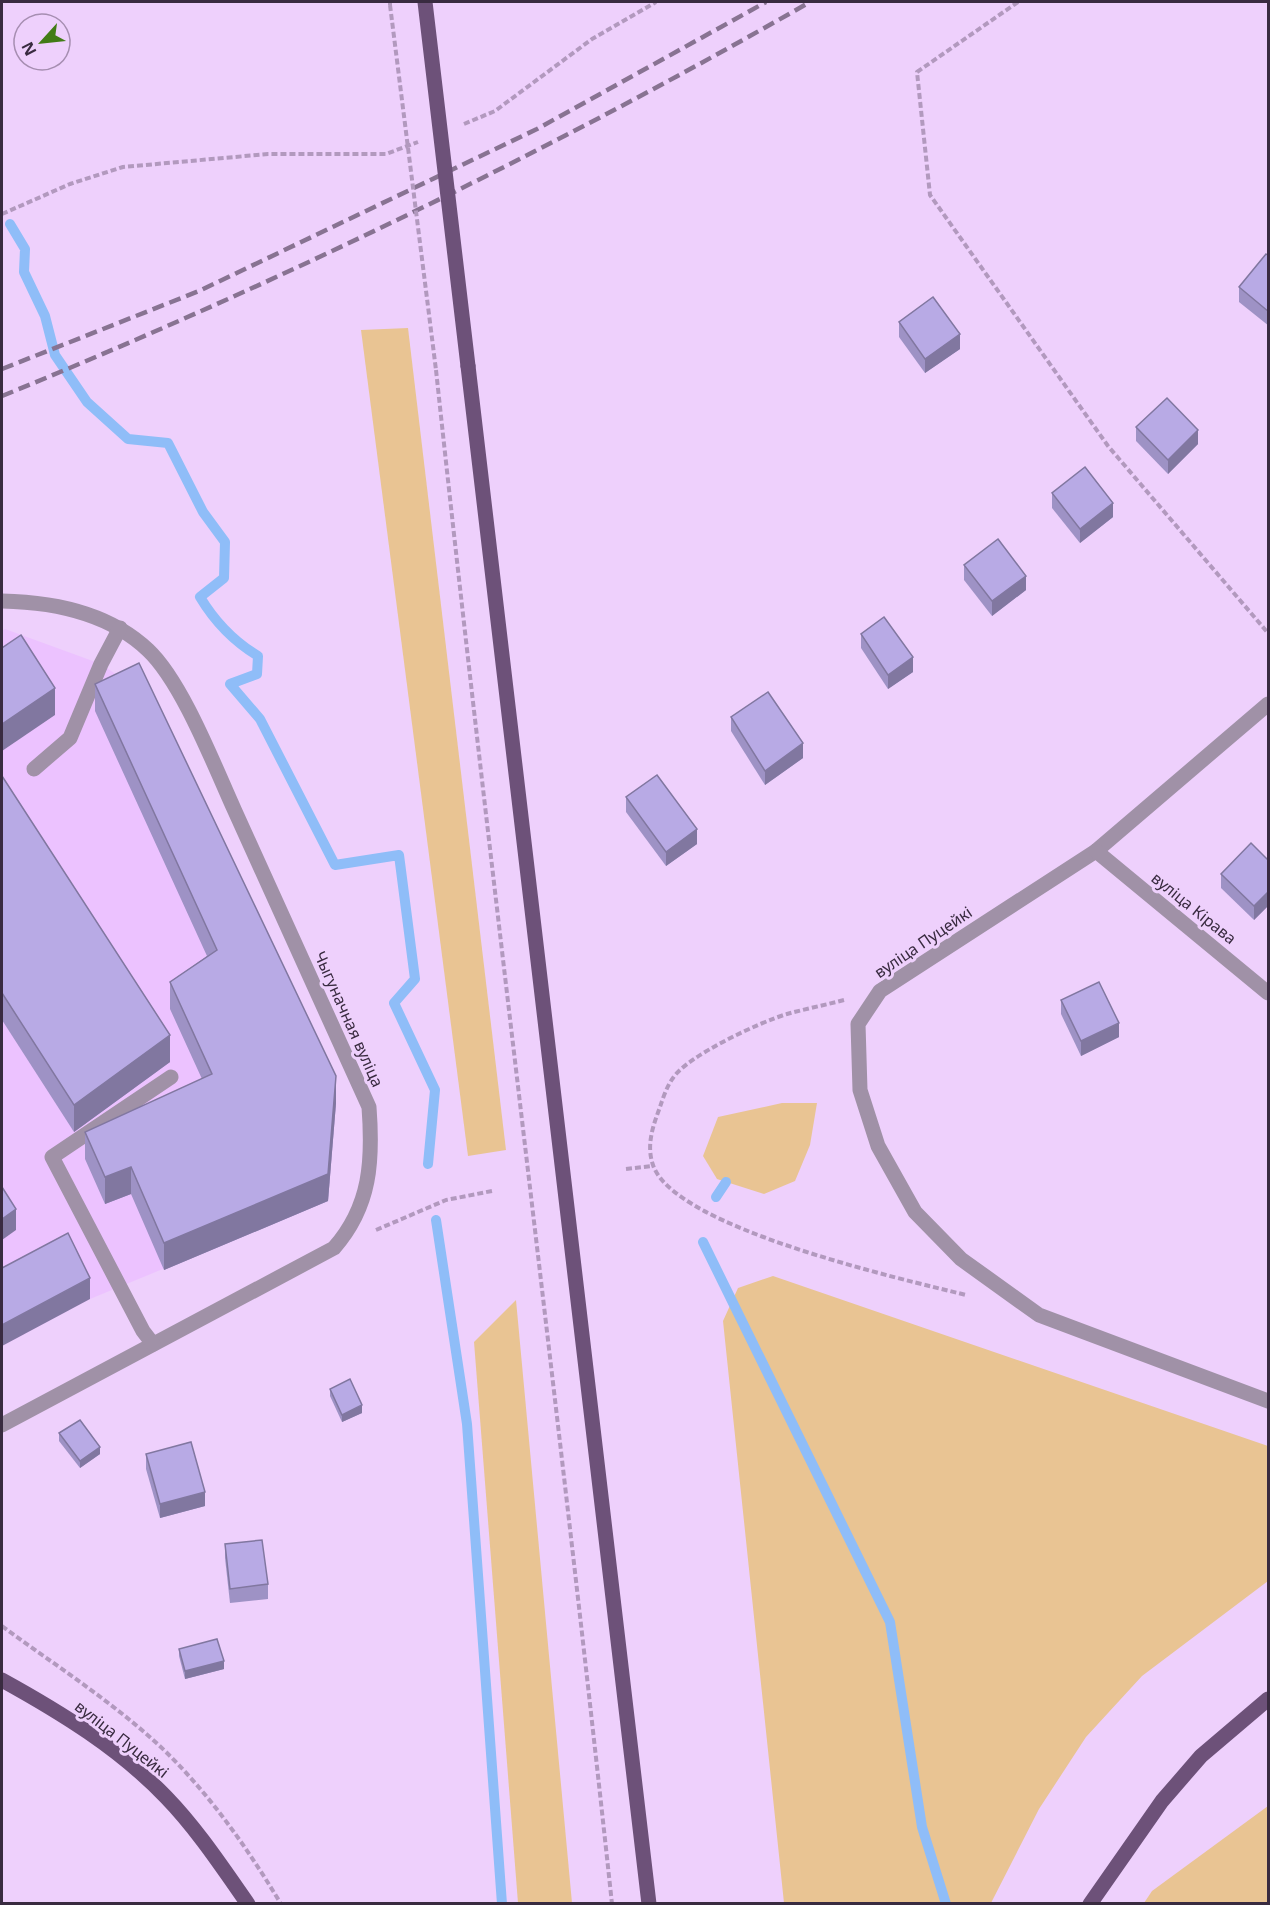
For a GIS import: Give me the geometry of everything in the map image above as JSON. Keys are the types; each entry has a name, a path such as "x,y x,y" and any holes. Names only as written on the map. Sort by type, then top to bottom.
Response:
{"main road":[{"path":"425,2 649,1904"},
{"name":"вуліца Пуцейкі","path":"2,1680 56,1709 120,1755 167,1797 215,1857 248,1904"},
{"path":"1090,1904 1162,1801 1202,1756 1269,1700"}],"street":[{"name":"Чыгуначная вуліца","path":"2,601 62,605 120,628 149,651 173,682 206,748 369,1107 373,1152 359,1208 350,1230 334,1248 2,1425"},
{"path":"34,769 70,738 101,664 120,628"},
{"name":"вуліца Пуцейкі","path":"1269,704 1096,851 880,991 858,1024 860,1090 878,1146 915,1212 961,1259 1039,1315 1269,1401"},
{"name":"вуліца Кірава","path":"1096,851 1269,993"},
{"path":"153,1344 143,1331 52,1157 171,1077"}],"path":[{"path":"462,124 495,111 592,39 656,2"},
{"path":"1018,2 917,72 930,195 1108,446 1269,633"},
{"path":"390,3 436,370 475,729 527,1151 544,1325 612,1904"},
{"path":"2,214 70,184 123,167 268,154 386,154 419,141"},
{"path":"880,991 784,1015 696,1055 673,1077 660,1106 649,1140 653,1166 682,1198 729,1225 853,1266 974,1297"},
{"path":"626,1169 653,1166"},
{"path":"375,1231 446,1200 492,1191"}],"shaded area":[{"path":"408,328 506,1150 468,1156 361,330"},
{"path":"5,629 101,664 139,690 336,1103 328,1201 90,1299 2,1346 2,631"},
{"path":"782,1103 817,1103 810,1145 795,1181 764,1194 717,1179 703,1156 718,1117"},
{"path":"773,1276 1268,1446 1268,1581 1142,1676 1086,1737 1039,1809 991,1903 784,1903 723,1321 738,1288"},
{"path":"516,1300 572,1903 518,1903 474,1342"},
{"path":"1268,1806 1268,1903 1144,1903 1152,1891"}],"building":[{"path":"1266,254 1269,256 1269,312 1239,287"},
{"path":"933,297 960,334 925,359 899,322"},
{"path":"1167,398 1198,430 1168,460 1136,427"},
{"path":"1085,467 1113,503 1080,529 1052,493"},
{"path":"998,539 1026,576 992,601 964,565"},
{"path":"884,617 913,657 888,675 861,634"},
{"path":"21,635 55,688 2,724 2,648"},
{"path":"139,663 336,1076 328,1174 164,1243 131,1167 105,1177 85,1132 212,1074 170,982 217,950 95,684"},
{"path":"768,692 803,743 765,771 731,717"},
{"path":"657,775 697,829 666,852 626,797"},
{"path":"2,776 170,1035 74,1105 2,993"},
{"path":"1251,843 1269,861 1269,891 1254,906 1221,874"},
{"path":"1099,982 1119,1023 1081,1041 1061,1000"},
{"path":"2,1187 16,1209 2,1219"},
{"path":"68,1233 90,1278 2,1325 2,1268"},
{"path":"350,1379 362,1405 342,1415 330,1389"},
{"path":"80,1420 100,1447 80,1461 59,1433"},
{"path":"191,1442 205,1492 160,1504 146,1454"},
{"path":"262,1540 268,1584 230,1589 225,1544"},
{"path":"217,1639 224,1661 185,1671 179,1649"}],"waterway":[{"path":"10,224 25,249 24,272 45,316 55,355 87,402 128,439 168,443 203,512 225,542 224,578 200,597 225,630 258,656 257,674 230,684 260,719 335,865 399,855 415,979 394,1003 435,1090 428,1164"},
{"path":"716,1197 726,1182"},
{"path":"436,1220 467,1424 502,1904"},
{"path":"703,1242 890,1622 922,1827 946,1904"}],"railway":[{"path":"2,369 199,291 537,129 766,2"},
{"path":"2,396 209,308 412,212 613,111 810,2"}]}
